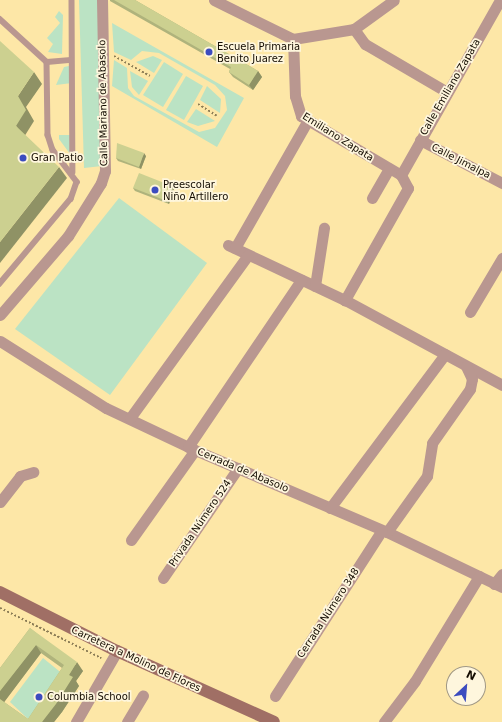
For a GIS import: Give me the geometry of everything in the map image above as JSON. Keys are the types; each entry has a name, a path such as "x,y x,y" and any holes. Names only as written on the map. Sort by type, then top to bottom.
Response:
{"main road":[{"name":"Carretera a Molino de Flores","path":"0,592 117,651 274,722"}],"street":[{"name":"Calle Mariano de Abasolo","path":"0,315 68,236 101,183 105,171 102,0"},
{"path":"214,0 293,39 354,29 394,0"},
{"name":"Calle Emiliano Zapata","path":"401,175 500,0"},
{"path":"354,29 365,44 447,92"},
{"name":"Emiliano Zapata","path":"293,39 296,106 308,120 401,175"},
{"path":"308,120 232,247 345,300 502,385"},
{"name":"Calle Jimalpa","path":"420,140 502,183"},
{"path":"372,198 389,169"},
{"path":"345,300 406,195 406,181 401,175"},
{"path":"315,286 324,228"},
{"path":"130,418 248,255"},
{"path":"470,312 502,258"},
{"path":"131,540 301,280"},
{"name":"Cerrada de Abasolo","path":"0,341 90,398 192,448 385,531 498,585 502,574"},
{"path":"330,508 445,354"},
{"name":"Cerrada Número 348","path":"275,696 385,531 427,476 432,443 470,389 472,379 466,366"},
{"name":"Privada Número 524","path":"163,578 238,468"},
{"path":"0,502 20,476 33,472"},
{"path":"384,722 415,681 479,576"},
{"path":"76,722 117,651"},
{"path":"127,722 144,695"}],"lane":[{"path":"72,0 71,60 73,172"},
{"path":"0,19 47,62 48,135 54,150 73,172 77,182 72,198 0,284"},
{"path":"47,62 71,60"}],"path":[{"path":"112,55 150,76"},
{"path":"198,104 216,116"}],"green space":[{"path":"79,0 100,0 102,166 84,168"},
{"path":"59,11 63,15 62,54 48,52 53,44 47,38 60,23 55,17"},
{"path":"112,23 244,98 217,147 112,86 114,60 127,68 128,88 134,96 199,132 215,128 227,110 225,96 215,85 159,53 142,51 131,60 114,52"},
{"path":"153,56 162,60 154,73 136,62"},
{"path":"164,62 183,74 163,107 143,95"},
{"path":"69,66 72,83 56,85 64,67"},
{"path":"130,71 148,81 139,95 132,87"},
{"path":"186,76 203,86 184,120 166,110"},
{"path":"207,86 221,99 220,113 200,100"},
{"path":"196,109 215,121 198,126 187,122"},
{"path":"59,135 72,135 73,158 59,139"},
{"path":"119,198 207,263 110,395 15,329"},
{"path":"43,658 64,675 28,719 10,702"}],"building":[{"path":"114,0 135,0 258,71 249,85 229,72 231,67"},
{"name":"Gran Patio","path":"0,41 34,72 18,96 26,110 16,126 59,167 0,242"},
{"name":"Preescolar Niño Artillero","path":"117,143 144,153 139,167 116,158"},
{"name":"Preescolar Niño Artillero","path":"139,173 172,186 167,201 133,188"},
{"path":"30,628 77,662 69,675 73,677 56,704 42,722 0,722 0,699 28,719 64,665 36,645 0,691 0,668"}],"place":[{"name":"Escuela Primaria Benito Juarez","path":"209,52"},
{"name":"Gran Patio","path":"23,158"},
{"name":"Preescolar Niño Artillero","path":"155,190"},
{"name":"Columbia School","path":"39,697"}]}
